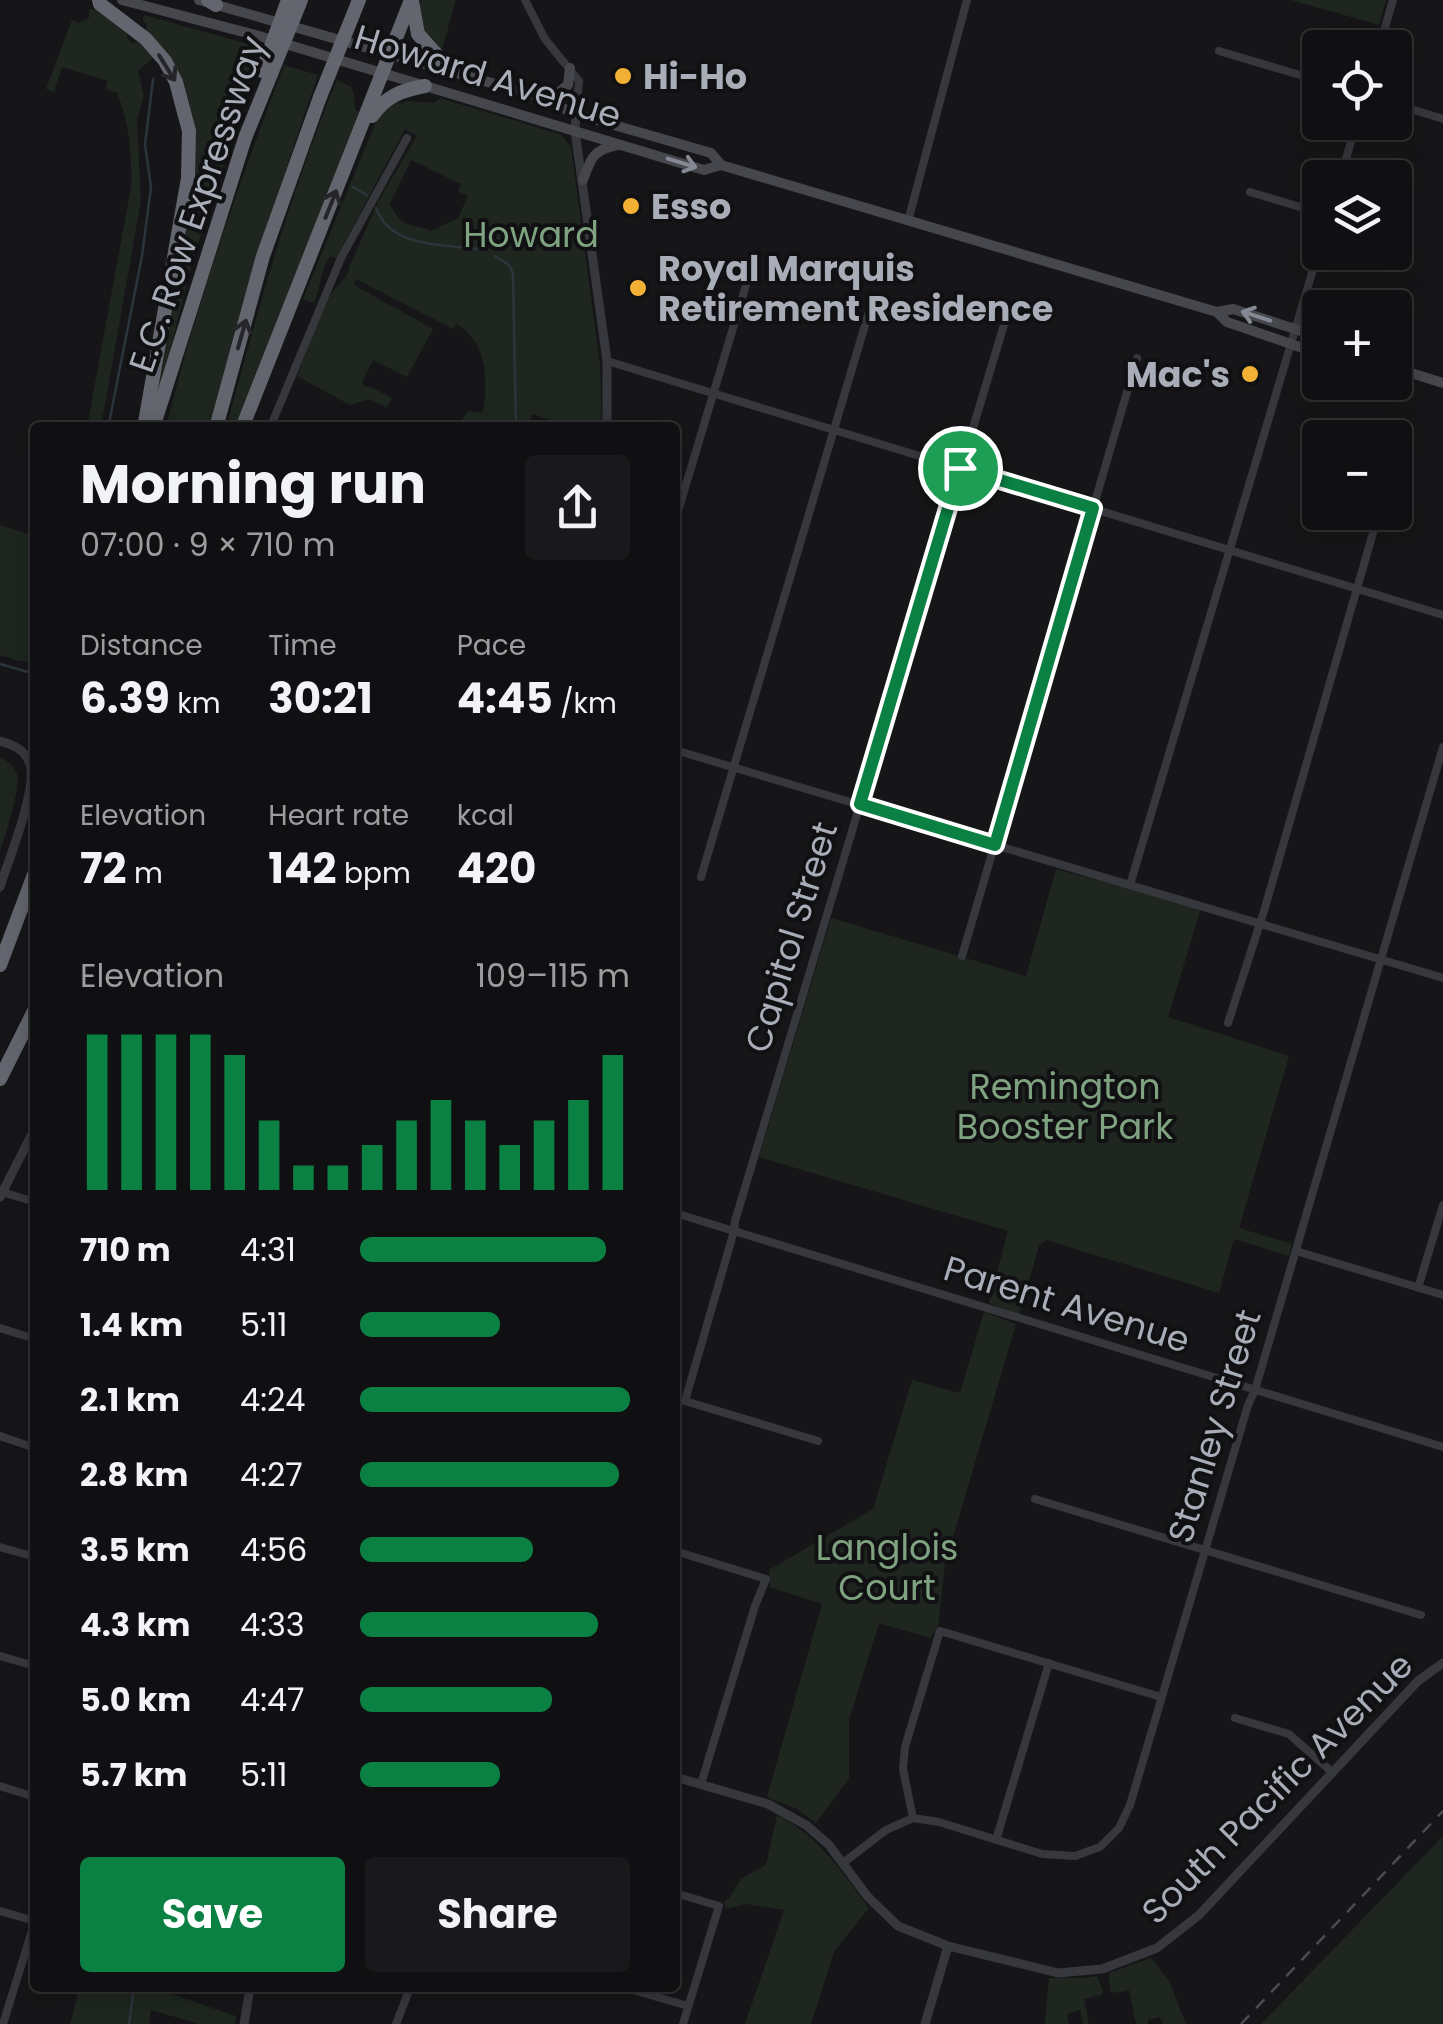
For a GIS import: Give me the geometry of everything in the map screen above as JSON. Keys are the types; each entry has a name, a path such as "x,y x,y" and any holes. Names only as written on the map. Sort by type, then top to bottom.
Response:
{"highway":[{"path":"99,0 165,60 176,82 189,131 188,178 145,422"},
{"path":"266,72 288,0"},
{"name":"E.C. Row Expressway","path":"155,422 266,72 301,0"},
{"path":"218,422 264,256 359,0"},
{"path":"244,422 411,0"},
{"path":"411,0 418,34 452,72"},
{"path":"358,137 380,104 400,91 425,86"},
{"path":"0,965 30,885"},
{"path":"0,1079 30,1019"}],"main road":[{"name":"Howard Avenue","path":"122,0 259,36 704,170 721,165"},
{"name":"Howard Avenue","path":"199,0 534,95 576,114 710,153 721,165 1217,312 1227,322 1302,348"},
{"path":"534,95 558,93 568,85 570,68"},
{"path":"584,180 590,161 601,148 621,145"},
{"name":"Howard Avenue","path":"1217,312 1233,308 1302,331"},
{"path":"1412,373 1443,383"}],"street":[{"path":"524,0 544,38 579,81 575,131 608,362 607,422"},
{"path":"908,221 967,0"},
{"path":"1384,30 1393,0"},
{"path":"1219,51 1302,76"},
{"path":"1412,109 1443,119"},
{"path":"273,422 341,258 406,138"},
{"path":"1250,192 1302,207"},
{"path":"1130,885 1313,270"},
{"path":"680,504 749,275"},
{"path":"700,877 868,315"},
{"name":"Capitol Street","path":"680,1399 734,1231 1006,318"},
{"path":"962,956 1137,358"},
{"path":"608,362 1443,614"},
{"path":"1228,1023 1375,530"},
{"path":"0,741 16,746 30,760"},
{"name":"Stanley Street","path":"913,1818 939,1822 1042,1854 1076,1856 1100,1846 1120,1828 1255,1390 1443,746"},
{"path":"680,751 1443,978"},
{"path":"0,887 30,784"},
{"path":"30,1138 1,1195 30,1201"},
{"path":"1418,1288 1443,1205"},
{"name":"Parent Avenue","path":"680,1214 1443,1448"},
{"path":"1296,1251 1443,1296"},
{"path":"0,1328 30,1337"},
{"path":"680,1399 818,1441"},
{"path":"0,1436 30,1446"},
{"path":"1036,1499 1421,1616"},
{"path":"0,1546 30,1556"},
{"path":"680,1553 766,1579 701,1784"},
{"path":"843,1863 886,1830 913,1818 903,1769 905,1747 940,1631 1161,1697"},
{"path":"0,1656 30,1665"},
{"name":"South Pacific Avenue","path":"680,1778 768,1804 806,1825 829,1845 868,1898 898,1926 948,1946 1058,1973 1102,1969 1157,1948 1199,1915 1418,1681 1443,1663"},
{"path":"996,1840 1049,1664"},
{"path":"1235,1718 1289,1734 1332,1773"},
{"path":"0,1786 30,1795"},
{"path":"680,1894 719,1906 683,2024"},
{"path":"0,1911 30,1920"},
{"path":"3,2024 30,1937"},
{"path":"925,2024 948,1946"},
{"path":"244,2024 249,1992"},
{"path":"396,2024 408,1992"},
{"path":"640,1992 688,2006"}],"green space":[{"path":"421,0 456,0 441,53 421,23"},
{"path":"1291,0 1386,0 1379,25"},
{"path":"89,9 97,10 128,29 129,40 142,41 154,57 138,71 144,96 137,120 141,201 102,422 88,422 131,187 127,127 117,93 105,89 108,81 62,67 54,92 46,89 72,20 79,23 89,18"},
{"path":"144,15 252,45 248,55 258,59 192,263 152,422 193,128 145,33 147,26"},
{"path":"284,65 318,75 261,250 211,422 168,422 219,245"},
{"path":"337,80 351,87 355,110 359,112 240,422 228,422 290,208"},
{"name":"Howard","path":"440,98 562,135 571,148 600,364 602,422 555,422 532,414 530,422 460,422 468,411 483,413 485,388 480,351 467,331 456,324 453,329 356,279 354,285 433,329 407,377 373,360 362,382 392,398 386,408 370,399 350,405 297,376 329,298 347,275 379,200 417,136 405,129 336,258 330,256 314,303 303,299 379,114 394,99 401,104 434,103","holes":["411,160 461,184 458,191 468,196 458,218 431,231 403,222 390,204"]},
{"path":"0,525 30,534 30,662 0,655"},
{"path":"0,757 14,768 18,781 0,852"},
{"name":"Remington Booster Park","path":"1056,869 1201,908 1168,1017 1289,1056 1239,1228 1292,1244 1289,1256 1234,1239 1219,1293 1046,1240 1039,1246 1019,1315 989,1303 1008,1231 759,1157 831,918 1026,976"},
{"name":"Langlois Court","path":"984,1312 1016,1324 945,1564 938,1626 930,1638 879,1623 849,1720 849,1778 816,1823 797,1809 767,1797 822,1604 770,1587 769,1570 873,1509 912,1380 960,1393"},
{"path":"777,1815 817,1844 869,1908 834,1952 811,2024 745,2024 784,1910 746,1904 726,1909 724,1902 741,1879 766,1865"},
{"path":"1443,1836 1443,2024 1261,2024"},
{"path":"1151,1958 1169,1981 1186,2024 1163,2024 1160,2017 1148,2020 1148,2024 1136,2024 1129,1990 1110,1991 1109,1973"},
{"path":"1097,1976 1101,1995 1084,1999 1089,2024 1083,2024 1080,2010 1067,2014 1069,2024 1045,2024 1049,1978"},
{"path":"78,1992 165,1992 236,2016 235,2024 199,2024 151,2010 149,2024 70,2024"}],"waterway":[{"path":"109,422 142,256 151,187 145,145 153,79"},
{"path":"353,187 367,195"},
{"path":"376,208 393,231 406,237 435,245 480,249"},
{"path":"495,256 509,265 513,274 516,422"},
{"path":"0,664 30,673"},
{"path":"129,2024 133,1992"}],"railway":[{"path":"1241,2024 1443,1811"}],"place":[{"name":"Hi-Ho","path":"623,76"},
{"name":"Esso","path":"631,206"},
{"name":"Royal Marquis Retirement Residence","path":"638,288"},
{"name":"Mac's","path":"1250,374"}],"route":[{"path":"960,468 1093,508 995,845 860,804 960,468"}]}
